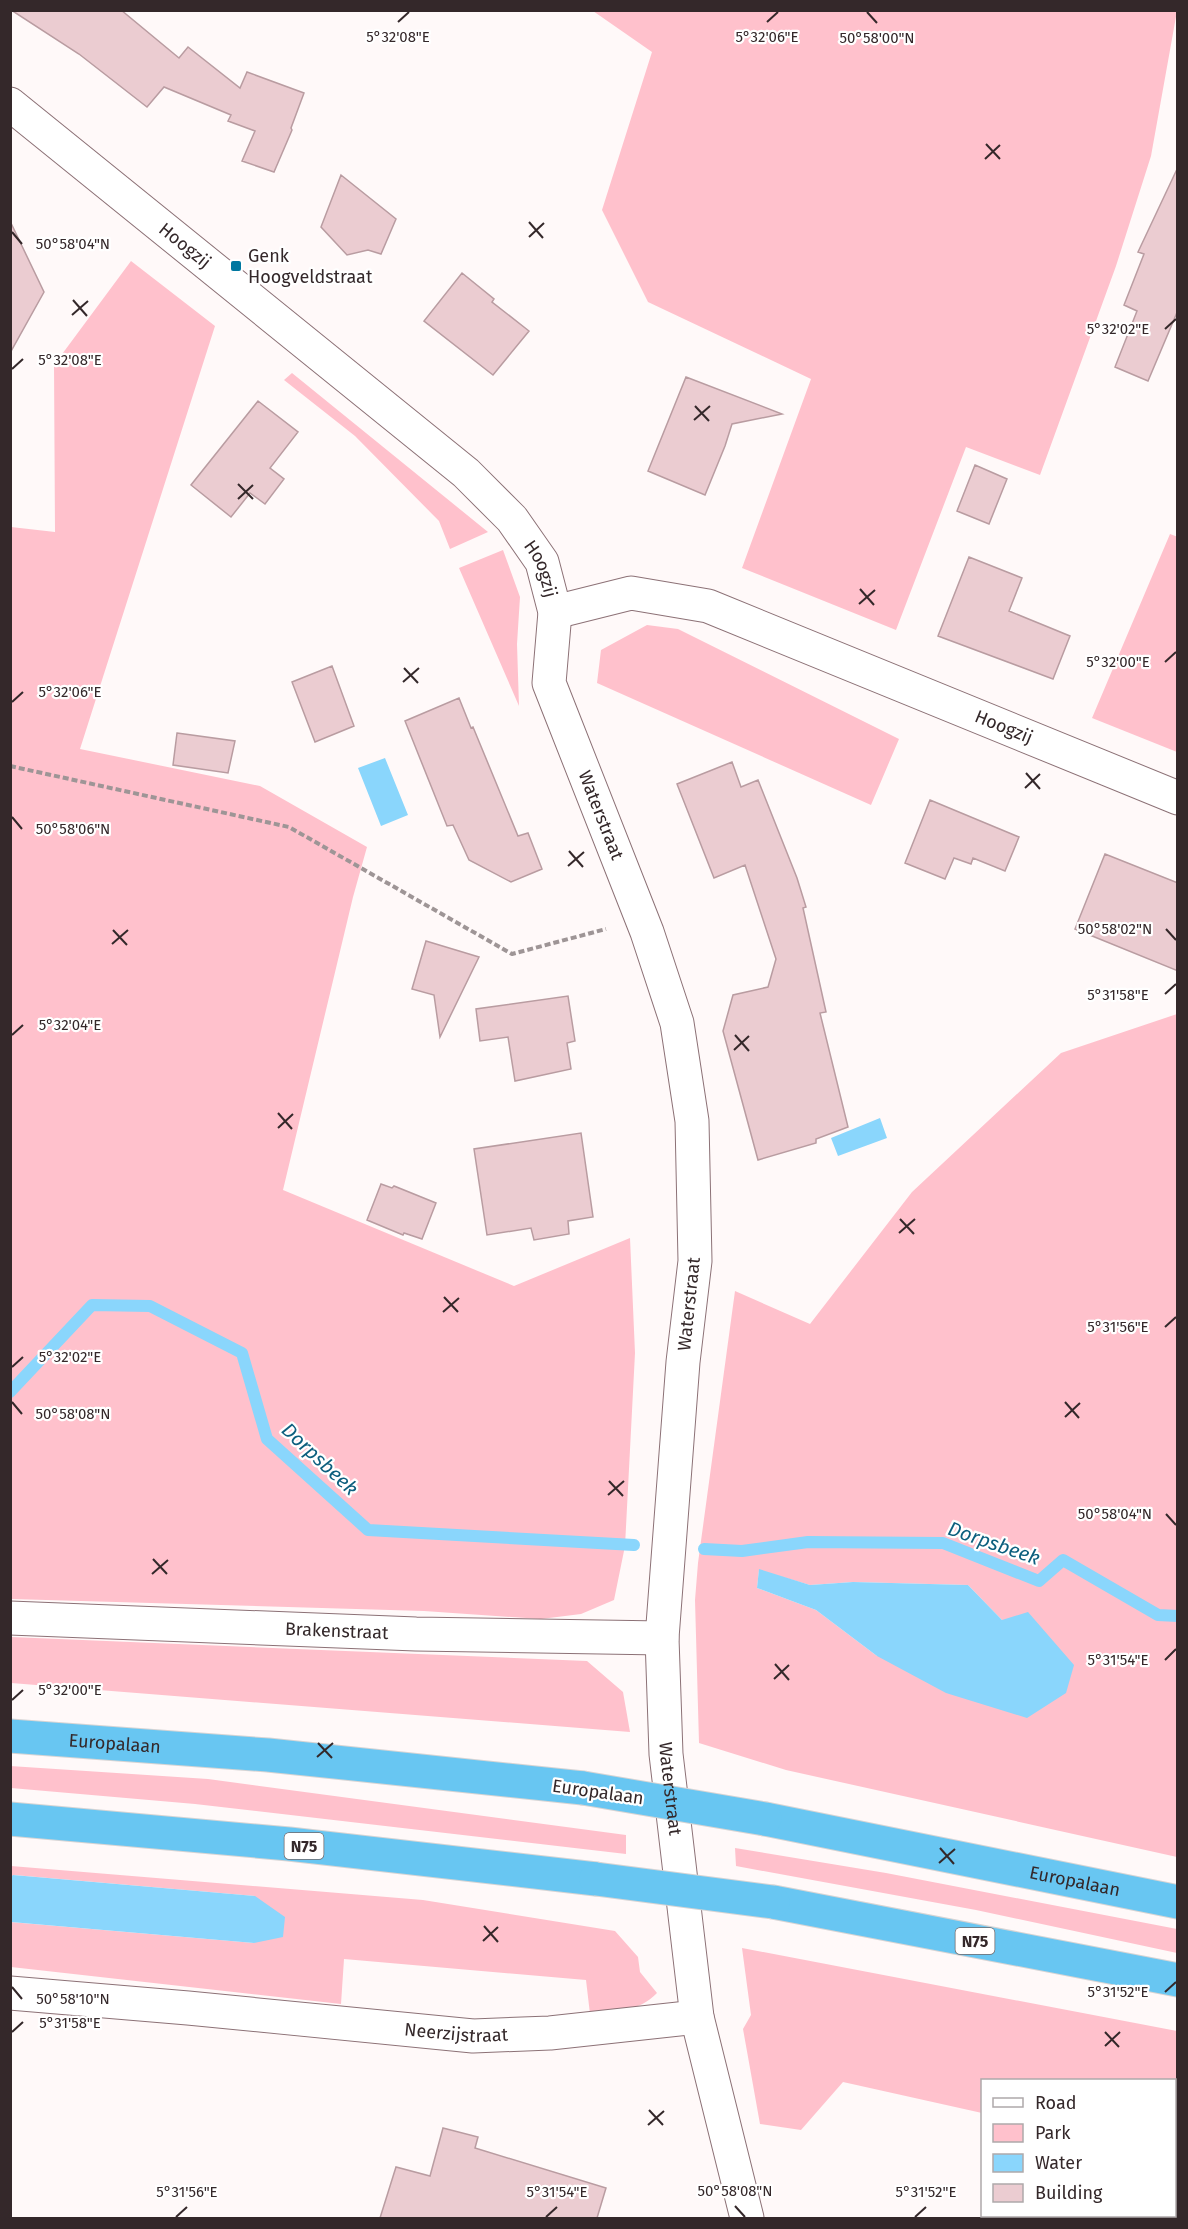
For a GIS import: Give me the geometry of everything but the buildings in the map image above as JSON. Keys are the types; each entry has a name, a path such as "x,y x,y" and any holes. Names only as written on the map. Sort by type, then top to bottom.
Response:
{"highway":[{"name":"Europalaan","path":"10,1736 268,1755 583,1788 765,1819 1178,1902"},
{"name":"N75","path":"10,1819 289,1844 773,1902 1178,1980"}],"street":[{"name":"Hoogzij","path":"10,104 466,473 513,519 542,562 555,612 632,593 708,606 1178,798"},
{"name":"Waterstraat","path":"555,612 549,683 642,919 677,1023 692,1120 695,1261 683,1362 662,1638 666,1754 697,2017"},
{"name":"Brakenstraat","path":"10,1618 416,1634 662,1638"},
{"name":"Neerzijstraat","path":"10,1994 188,2008 473,2036 550,2033 697,2017"},
{"path":"697,2017 747,2218"}],"path":[{"path":"10,766 289,827 512,954 642,919"}],"green space":[{"path":"593,11 1177,11 1151,156 1116,266 1040,475 966,447 896,630 742,568 811,379 648,302 602,210 652,52"},
{"path":"131,261 215,326 80,749 260,786 367,847 283,1190 514,1286 630,1238 635,1353 625,1546 614,1600 581,1614 541,1619 424,1611 11,1599 11,527 55,532 54,365"},
{"path":"292,373 488,532 450,549 439,521 355,436 284,380"},
{"path":"1170,534 1178,537 1177,752 1092,718"},
{"path":"503,550 520,597 517,644 519,706 459,568"},
{"path":"647,625 678,629 899,739 871,805 597,683 601,650"},
{"path":"1177,1014 1177,1857 786,1770 699,1743 695,1600 735,1291 810,1324 912,1192 1061,1053","holes":["759,1570 810,1585 853,1582 968,1585 1002,1620 877,1656 816,1610 757,1588"]},
{"path":"11,1637 587,1661 623,1692 630,1732 11,1683"},
{"path":"10,1766 208,1779 626,1835 626,1854 195,1804 11,1788"},
{"path":"735,1848 886,1873 1177,1929 1177,1953 976,1910 736,1866"},
{"path":"11,1866 423,1900 615,1931 638,1957 640,1972 657,1993 634,2007 590,2014 586,1980 344,1959 341,2004 11,1967 10,1922 254,1943 255,1896 14,1875 11,1877"},
{"path":"742,1948 1177,2031 1177,2136 1176,2079 981,2079 981,2113 843,2082 801,2130 760,2124 743,2029 751,2015"}],"water":[{"path":"385,758 408,815 381,826 358,768"},
{"path":"880,1118 887,1138 838,1156 831,1138"},
{"path":"759,1569 810,1585 853,1582 968,1585 1002,1620 1028,1612 1074,1665 1066,1693 1027,1718 946,1693 877,1656 816,1610 757,1588"},
{"path":"13,1875 255,1896 285,1917 283,1937 254,1943 11,1922 11,1877"}],"waterway":[{"name":"Dorpsbeek","path":"10,1392 92,1305 150,1306 242,1353 267,1439 368,1530 634,1545"},
{"name":"Dorpsbeek","path":"704,1549 742,1551 808,1542 943,1543 1039,1581 1063,1560 1158,1615 1178,1616"}],"place":[{"name":"Genk Hoogveldstraat","path":"236,266"}]}
